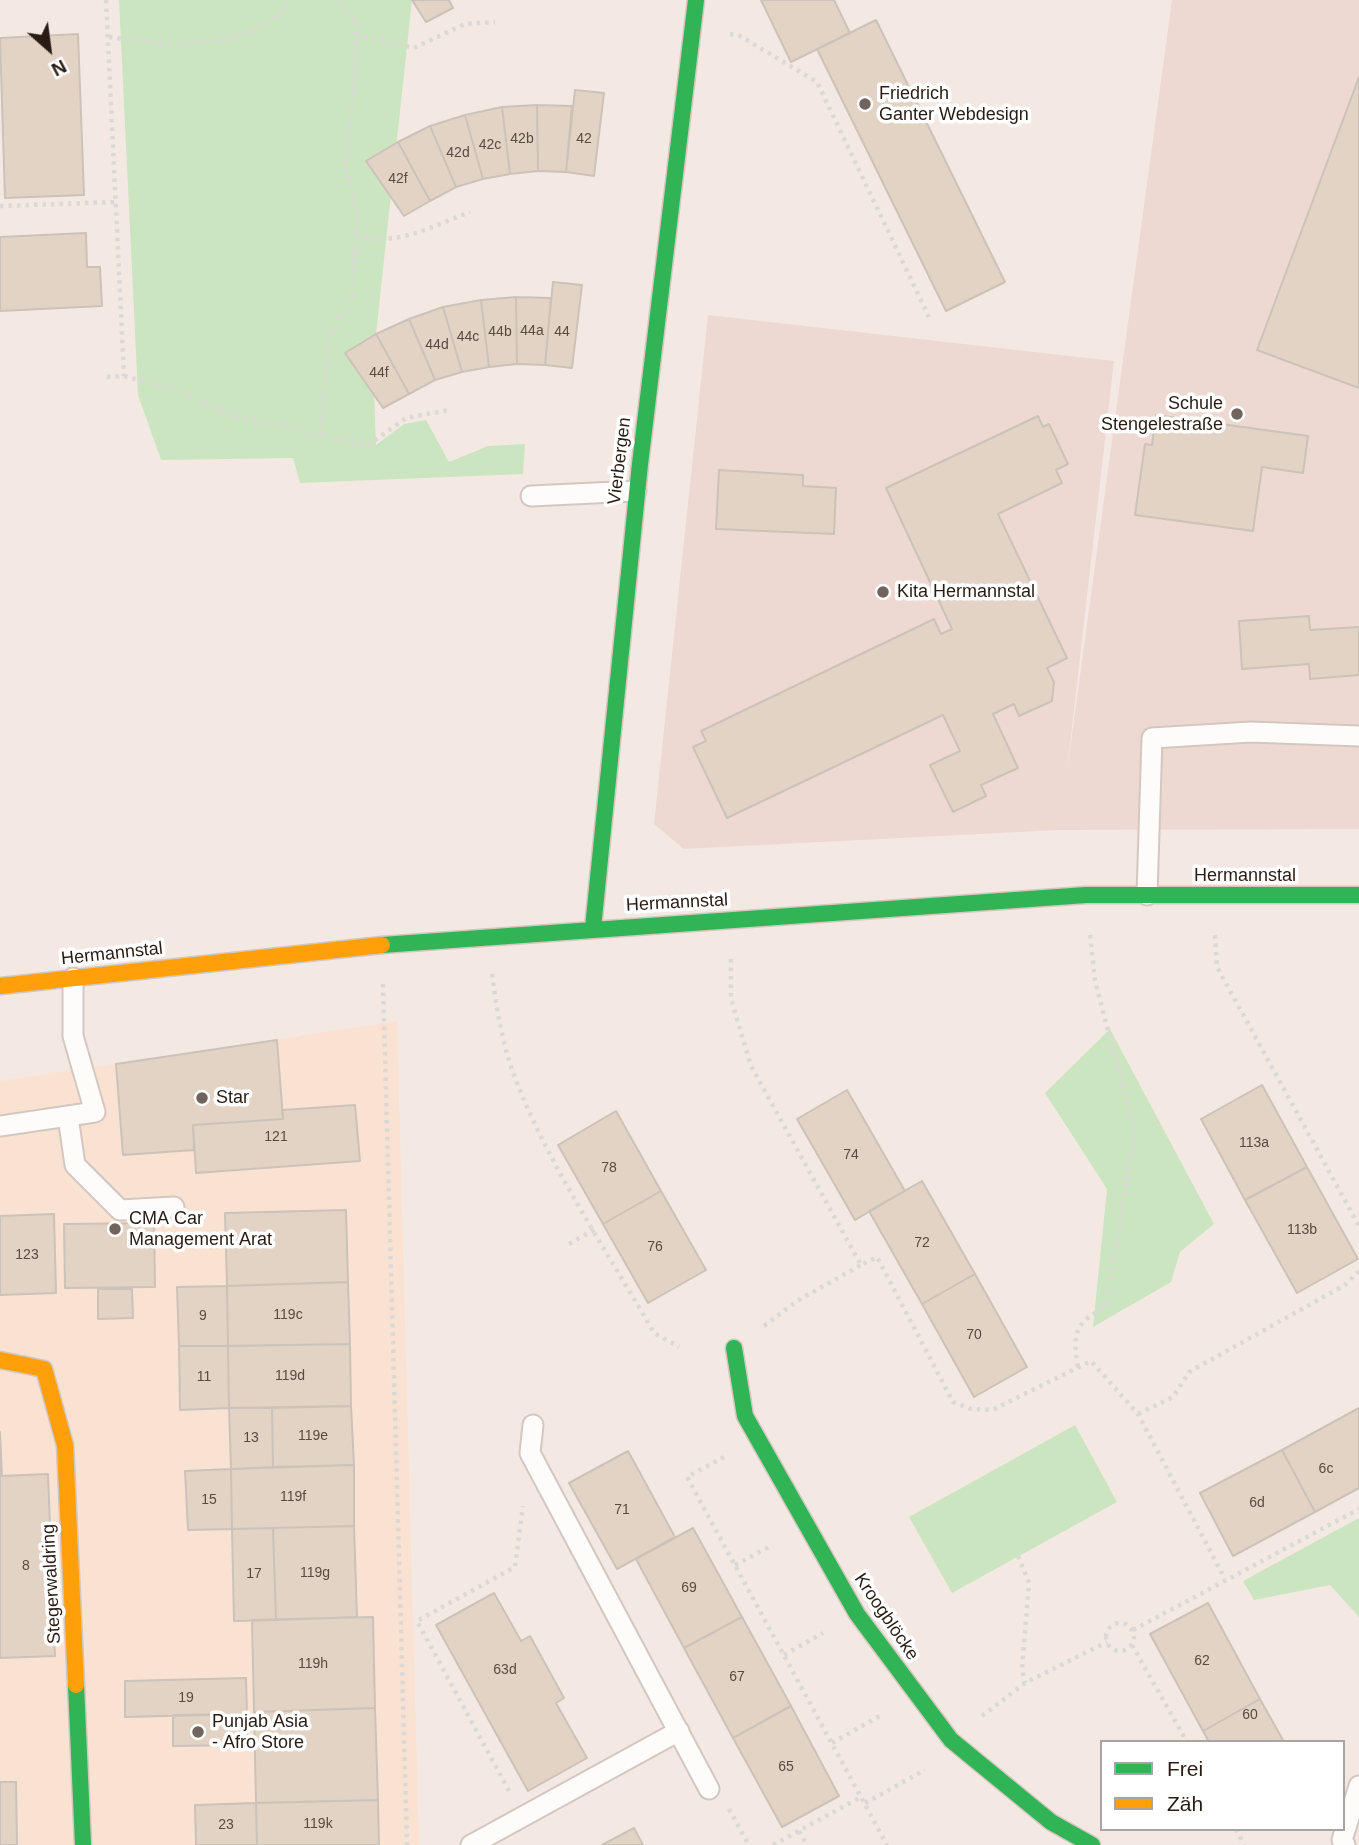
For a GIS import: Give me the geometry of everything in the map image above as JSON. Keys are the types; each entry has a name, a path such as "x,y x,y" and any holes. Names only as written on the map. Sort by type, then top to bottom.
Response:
{"street":[{"name":"Vierbergen","path":"593,928 636,491 696,0"},
{"name":"Hermannstal","path":"0,986 382,945 593,928 1087,895 1359,895"},
{"name":"Kroogblöcke","path":"734,1348 745,1416 857,1614 957,1744 1051,1822 1091,1845"},
{"name":"Stegerwaldring","path":"0,1360 44,1369 65,1445 83,1845"}],"lane":[{"path":"531,496 636,491"},
{"path":"1147,895 1152,738 1251,732 1359,736"},
{"path":"0,1126 95,1112 73,1036 74,978"},
{"path":"68,1117 75,1165 120,1210 174,1207"},
{"path":"533,1425 530,1453 709,1789"},
{"path":"471,1845 678,1731"},
{"path":"1345,1830 1359,1786"}],"path":[{"path":"106,0 124,376"},
{"path":"109,37 155,43 213,41 259,28 292,0"},
{"path":"321,435 328,338 352,295 357,211 345,166 356,22 338,0"},
{"path":"356,35 414,48 465,24 495,22"},
{"path":"692,27 740,36 817,82 929,317"},
{"path":"0,206 117,202"},
{"path":"355,235 371,240 407,237 470,212"},
{"path":"107,377 124,376 183,392 227,414 367,446 406,418 449,410"},
{"path":"1077,1367 1073,1341 1085,1317 1106,1307 1135,1133 1094,981 1087,895"},
{"path":"1213,895 1217,967 1359,1226"},
{"path":"730,919 732,999 751,1066 861,1265"},
{"path":"486,936 498,1023 517,1084 654,1333 680,1347"},
{"path":"382,945 407,1845"},
{"path":"569,1244 595,1230"},
{"path":"734,1348 797,1301 877,1257 953,1402 971,1409 992,1410 1091,1361 1138,1414 1225,1579"},
{"path":"1138,1414 1173,1397 1189,1372 1345,1285 1359,1271"},
{"path":"758,1439 687,1477 887,1845"},
{"path":"523,1504 515,1567 417,1621 523,1817"},
{"path":"1133,1630 1359,1508"},
{"path":"1018,1556 1029,1583 1021,1669 1025,1683"},
{"path":"1132,1645 1121,1651 1112,1649 1107,1642 1106,1633 1116,1623 1126,1624 1133,1630"},
{"path":"1133,1630 1132,1645 1186,1740"},
{"path":"864,1803 957,1744 1025,1683 1107,1642"},
{"path":"832,1743 917,1695"},
{"path":"709,1789 720,1794 749,1845"},
{"path":"774,1845 861,1797"},
{"path":"799,1831 807,1845"}],"shaded area":[{"path":"1172,0 1359,0 1359,829 1059,830 684,849 654,824 708,315 1114,361 1067,771"},
{"path":"397,1021 419,1845 0,1845 0,1081"}],"green space":[{"path":"119,0 412,0 376,334 376,445 404,424 426,420 449,462 488,446 525,444 523,474 300,483 293,458 161,460 138,395"},
{"path":"1110,1029 1214,1224 1180,1252 1171,1282 1093,1327 1107,1189 1045,1093"},
{"path":"1075,1425 1117,1502 952,1593 909,1517"},
{"path":"1359,1518 1359,1617 1330,1585 1254,1600 1243,1581"}],"building":[{"path":"412,0 449,0 453,8 426,22"},
{"path":"761,0 834,0 850,33 791,62"},
{"path":"876,20 1005,282 946,311 817,49"},
{"path":"78,34 84,195 5,198 0,38"},
{"path":"1359,77 1359,388 1257,350"},
{"path":"575,90 604,93 594,176 566,172"},
{"path":"537,105 572,106 566,172 538,171"},
{"path":"537,105 538,171 510,174 502,107"},
{"path":"502,107 510,174 483,179 465,115"},
{"path":"465,115 483,179 456,187 430,126"},
{"path":"430,126 456,187 430,201 398,142"},
{"path":"398,142 430,201 404,216 366,161"},
{"path":"86,233 87,267 100,267 102,306 0,311 0,237"},
{"path":"553,282 582,285 572,368 545,365"},
{"path":"516,297 551,298 545,365 517,364"},
{"path":"516,297 517,364 489,367 481,300"},
{"path":"481,300 489,367 462,372 443,307"},
{"path":"443,307 462,372 435,380 409,319"},
{"path":"409,319 435,380 409,394 376,334"},
{"path":"376,334 409,394 383,408 345,353"},
{"path":"1156,415 1308,436 1303,473 1262,467 1253,531 1135,515 1145,444 1152,445"},
{"path":"1038,416 1043,427 1049,424 1068,464 1056,470 1062,483 998,514 1067,658 1047,668 1054,682 1052,701 1019,716 1014,704 993,714 1018,768 981,785 986,796 953,812 930,765 960,751 943,715 727,818 693,747 706,741 701,731 934,619 941,634 952,629 886,488"},
{"path":"719,470 803,475 803,486 836,488 834,534 716,529"},
{"path":"1309,616 1310,630 1359,627 1359,675 1310,679 1309,664 1242,669 1239,621"},
{"path":"277,1040 283,1119 193,1125 194,1150 123,1155 116,1064"},
{"path":"1262,1085 1307,1167 1245,1200 1201,1119"},
{"path":"847,1090 905,1191 855,1220 797,1119"},
{"path":"355,1105 360,1161 196,1173 193,1125 283,1119 282,1110"},
{"path":"616,1111 661,1191 603,1224 558,1145"},
{"path":"1307,1167 1358,1259 1297,1293 1245,1200"},
{"path":"922,1181 975,1274 922,1304 869,1211"},
{"path":"661,1191 706,1270 648,1303 603,1224"},
{"path":"346,1210 348,1282 227,1286 225,1213"},
{"path":"54,1214 56,1293 0,1295 0,1216"},
{"path":"154,1223 155,1287 65,1288 64,1224"},
{"path":"975,1274 1027,1367 974,1397 922,1304"},
{"path":"348,1282 350,1344 228,1346 227,1286"},
{"path":"227,1286 228,1346 179,1346 177,1287"},
{"path":"98,1289 132,1289 133,1318 98,1319"},
{"path":"350,1344 351,1406 229,1408 228,1346"},
{"path":"179,1346 228,1346 229,1408 180,1410"},
{"path":"351,1406 354,1465 273,1467 272,1408"},
{"path":"229,1408 272,1408 273,1467 231,1469"},
{"path":"1359,1408 1359,1488 1315,1512 1282,1450"},
{"path":"0,1432 2,1476 48,1474 55,1656 0,1658"},
{"path":"1282,1450 1315,1512 1233,1556 1200,1493"},
{"path":"628,1451 675,1537 617,1569 569,1483"},
{"path":"354,1465 354,1526 232,1529 231,1469"},
{"path":"231,1469 232,1529 188,1530 185,1471"},
{"path":"354,1526 357,1617 276,1620 273,1528"},
{"path":"273,1528 276,1620 234,1621 232,1529"},
{"path":"693,1528 742,1617 684,1648 636,1559"},
{"path":"494,1593 521,1641 530,1636 564,1698 556,1703 587,1758 528,1791 436,1625"},
{"path":"1208,1603 1260,1699 1203,1731 1150,1634"},
{"path":"373,1617 375,1708 254,1712 252,1620"},
{"path":"742,1617 791,1706 733,1738 684,1648"},
{"path":"246,1678 247,1714 125,1717 125,1681"},
{"path":"1260,1699 1283,1740 1208,1740 1203,1731"},
{"path":"791,1706 839,1796 782,1827 733,1738"},
{"path":"375,1708 378,1800 256,1803 254,1712"},
{"path":"247,1714 247,1745 173,1746 173,1715"},
{"path":"0,1782 16,1782 17,1845 0,1845"},
{"path":"378,1800 379,1845 257,1845 256,1803"},
{"path":"256,1803 257,1845 196,1845 195,1805"},
{"path":"634,1828 643,1845 602,1845"}],"traffic: fast":[{"path":"593,928 640,464 696,0"},
{"path":"382,945 1086,895 1359,895"},
{"path":"734,1348 745,1416 857,1614 951,1740 1051,1822 1092,1845"},
{"path":"76,1685 83,1845"}],"traffic: slow":[{"path":"0,986 382,945"},
{"path":"0,1360 44,1369 65,1445 76,1685"}],"place":[{"name":"Friedrich Ganter Webdesign","path":"865,104"},
{"name":"Schule Stengelestraße","path":"1237,414"},
{"name":"Kita Hermannstal","path":"883,592"},
{"name":"Star","path":"202,1098"},
{"name":"CMA Car Management Arat","path":"115,1229"},
{"name":"Punjab Asia - Afro Store","path":"198,1732"}]}
